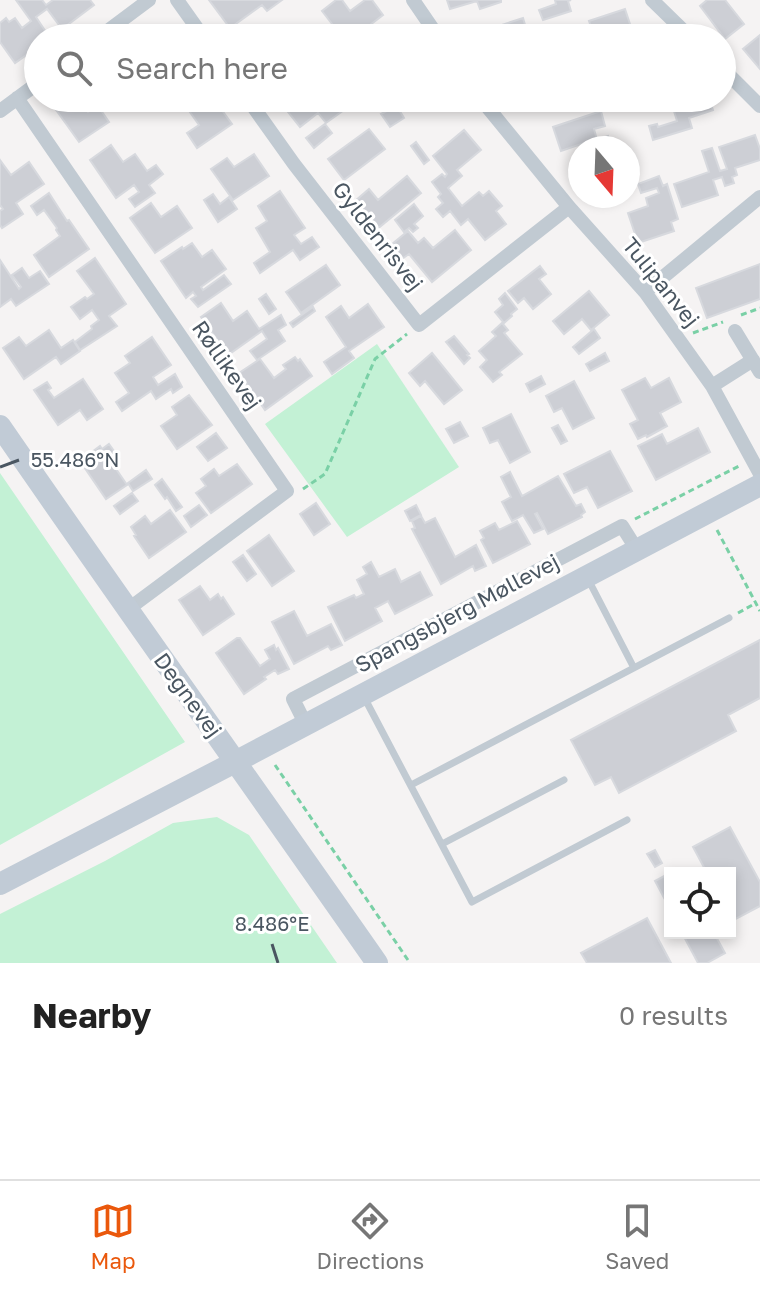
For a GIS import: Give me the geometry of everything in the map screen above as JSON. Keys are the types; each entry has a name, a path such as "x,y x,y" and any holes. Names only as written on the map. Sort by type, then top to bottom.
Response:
{"street":[{"path":"117,24 149,0"},
{"path":"177,0 194,24"},
{"path":"413,0 429,24"},
{"path":"652,0 677,24"},
{"path":"736,82 760,106"},
{"path":"0,111 24,93"},
{"name":"Røllikevej","path":"17,98 24,108"},
{"name":"Røllikevej","path":"27,112 287,491"},
{"name":"Gyldenrisvej","path":"257,112 419,325 568,208"},
{"name":"Tulipanvej","path":"491,112 568,206"},
{"path":"645,292 760,197"},
{"name":"Tulipanvej","path":"570,208 645,292 712,386 760,474"},
{"path":"712,386 756,366 732,325"},
{"name":"Degnevej","path":"0,426 377,963"},
{"name":"Spangsbjerg Møllevej","path":"0,884 760,485"},
{"path":"127,610 287,491"},
{"path":"622,526 637,550"},
{"name":"Spangsbjerg Møllevej","path":"306,725 293,699 622,526"}],"lane":[{"path":"586,577 634,668"},
{"path":"411,785 729,618"},
{"path":"363,695 472,902 627,820"},
{"path":"442,844 564,780"}],"path":[{"path":"739,316 760,308"},
{"path":"287,491 305,488 325,474 375,359 419,325"},
{"path":"678,339 732,325"},
{"path":"622,526 752,459"},
{"path":"707,513 760,611"},
{"path":"729,618 756,603"},
{"path":"263,748 410,963"}],"green space":[{"path":"377,344 459,467 347,537 265,424"},
{"path":"0,473 185,742 0,845"},
{"path":"217,817 249,835 337,963 0,963 0,914 173,823"}],"building":[{"path":"16,0 42,0 46,5 53,0 90,0 94,5 69,24 58,24 47,9 36,17 41,24 27,24 31,21"},
{"path":"209,0 282,0 267,11 262,5 236,24 227,24"},
{"path":"336,0 342,0 350,11 365,0 372,0 383,15 371,24 332,24 322,11"},
{"path":"447,0 501,0 501,2 480,9 477,1 450,9"},
{"path":"555,0 571,0 568,1 571,11 543,20 539,10 556,4"},
{"path":"707,0 725,0 744,24 736,30 736,24 714,24 700,6"},
{"path":"625,9 630,24 590,24 589,21"},
{"path":"6,18 9,22 15,18 22,28 24,26 24,57 15,63 0,42 0,23"},
{"path":"523,18 525,24 505,24"},
{"path":"760,35 760,69 743,49"},
{"path":"58,112 102,112 109,122 79,142"},
{"path":"190,112 223,112 232,124 197,148 187,133 199,125"},
{"path":"288,112 341,112 326,123 318,113 300,127"},
{"path":"400,112 404,118 390,127 381,114"},
{"path":"601,112 605,126 594,129 596,136 568,136 568,149 561,151 553,127"},
{"path":"674,112 707,112 689,118 692,128 653,140 649,126 657,124 658,127 677,121"},
{"path":"325,124 332,133 314,148 306,138"},
{"path":"369,129 385,149 344,180 328,159"},
{"path":"464,130 481,150 457,170 462,176 448,188 462,206 479,192 483,196 489,191 502,206 496,211 506,224 485,240 468,219 461,225 450,211 443,217 436,209 443,203 438,197 441,194 432,182 447,174 433,156"},
{"path":"755,135 760,160 735,168 737,175 732,177 734,183 725,186 722,177 713,180 718,195 682,207 674,184 709,172 702,151 712,148 720,171 727,169 719,147"},
{"path":"416,142 429,160 424,164 411,146"},
{"path":"111,145 123,162 135,154 147,171 156,165 163,174 149,185 155,193 135,207 129,199 139,192 134,185 116,198 90,160"},
{"path":"254,154 269,176 233,200 211,169 227,158 234,167"},
{"path":"0,160 11,175 29,162 44,184 16,203 23,214 2,228 0,225 0,211 3,209 0,205"},
{"path":"407,176 421,193 376,230 354,202 369,189 378,200"},
{"path":"659,176 663,186 667,184 678,219 671,222 674,231 638,243 628,213 648,206 646,198 659,193 657,188 641,193 640,183"},
{"path":"280,191 305,228 294,235 301,244 312,237 319,247 300,260 293,250 260,273 254,263 270,252 256,228 267,221 258,206"},
{"path":"49,193 89,249 49,277 34,255 60,236 44,210 37,215 31,206"},
{"path":"213,194 220,204 229,197 237,209 218,222 204,200"},
{"path":"151,203 161,217 177,206 192,228 155,253 130,218"},
{"path":"414,204 423,216 414,224 418,228 413,232 409,228 404,232 395,220"},
{"path":"455,230 471,250 432,282 409,254 402,259 391,245 408,231 418,243 424,238 433,248"},
{"path":"192,243 202,257 212,250 226,269 201,287 203,290 224,275 231,284 198,307 191,299 196,296 193,292 186,298 161,261"},
{"path":"95,258 126,304 109,316 117,326 80,350 75,342 99,320 92,310 80,319 71,307 94,294 77,271"},
{"path":"0,260 19,289 21,287 12,275 22,268 29,278 40,271 49,284 16,306 11,299 0,307"},
{"path":"760,264 760,299 707,318 696,288"},
{"path":"326,265 340,285 301,313 286,292"},
{"path":"540,266 546,274 539,279 551,294 533,309 524,298 518,303 508,291"},
{"path":"589,291 609,315 591,330 582,319 564,334 553,321"},
{"path":"505,293 517,309 504,323 495,312 503,305 499,299"},
{"path":"266,294 276,309 269,314 259,299"},
{"path":"221,303 233,321 247,311 259,329 281,315 286,325 278,330 285,341 257,360 250,351 267,339 262,331 228,355 201,317"},
{"path":"368,304 384,327 349,351 354,358 332,374 324,362 346,347 326,317 341,306 349,318"},
{"path":"313,307 315,311 293,327 290,323"},
{"path":"502,323 508,330 504,333 522,354 499,372 502,375 493,382 480,367 487,360 479,351 496,336 492,332"},
{"path":"594,329 600,338 579,354 573,347"},
{"path":"49,330 61,348 73,340 80,351 61,364 56,357 24,379 3,348 19,337 26,346"},
{"path":"454,336 469,354 470,358 464,364 446,342"},
{"path":"152,337 171,365 153,377 158,385 175,374 182,387 173,393 171,389 156,399 151,391 122,411 116,402 129,393 115,373 130,363 125,356"},
{"path":"432,353 462,390 444,404 425,381 420,386 409,373"},
{"path":"605,353 609,361 590,371 586,364"},
{"path":"295,357 312,376 265,410 239,373 260,359 274,378 286,369 283,365"},
{"path":"541,376 545,384 530,392 526,384"},
{"path":"645,378 651,388 669,378 681,402 660,413 667,426 638,439 630,424 638,420 622,390"},
{"path":"83,379 103,409 87,420 80,410 58,425 34,390 47,382 54,398"},
{"path":"574,381 594,418 573,429 562,408 554,412 546,396"},
{"path":"189,395 212,425 177,449 161,426 177,415 172,407"},
{"path":"511,414 530,452 510,463 498,440 490,443 483,428"},
{"path":"460,422 468,436 454,443 446,429"},
{"path":"558,425 567,441 561,444 552,428"},
{"path":"698,428 710,452 656,480 638,446 662,434 667,444"},
{"path":"216,433 227,448 208,461 197,447"},
{"path":"109,444 119,458 112,463 127,485 106,499 80,461 100,446 102,449"},
{"path":"610,451 632,491 598,508 587,487 574,493 564,474"},
{"path":"237,464 252,484 211,513 196,493 206,486 201,479 214,469 219,476"},
{"path":"146,470 152,479 133,491 128,483"},
{"path":"510,472 522,496 558,476 576,506 581,504 585,512 582,517 548,534 537,513 543,529 534,533 523,515 512,521 502,502 511,497 501,477"},
{"path":"162,479 182,507 176,511 155,485"},
{"path":"132,493 138,501 120,514 114,506"},
{"path":"316,503 330,524 314,535 300,514"},
{"path":"199,505 207,515 191,527 184,516"},
{"path":"416,505 421,515 410,521 405,511"},
{"path":"170,510 186,532 149,558 131,527 145,516 151,524"},
{"path":"421,516 425,523 435,518 455,557 476,545 486,566 475,571 473,566 441,584 412,529 415,528 412,521"},
{"path":"517,521 530,544 493,563 481,540 484,538 480,531 495,523 499,530"},
{"path":"269,535 294,571 272,586 247,551"},
{"path":"243,555 256,574 247,581 233,562"},
{"path":"371,562 379,577 395,569 401,582 420,572 432,595 395,614 388,601 375,608 382,621 345,641 328,607 354,595 356,598 364,594 357,580 367,574 363,567"},
{"path":"200,586 210,600 218,594 221,599 223,597 234,614 203,635 179,600"},
{"path":"294,611 307,636 331,624 342,645 331,650 328,646 294,664 272,622"},
{"path":"237,638 260,666 270,659 265,650 274,645 289,669 278,674 275,670 244,694 216,653"},
{"path":"760,640 760,698 728,715 736,731 619,793 611,777 595,785 571,740"},
{"path":"730,827 760,882 760,906 736,919 736,867 704,867 693,847"},
{"path":"655,850 662,863 655,867 647,854"},
{"path":"664,876 664,898 655,881"},
{"path":"647,918 671,963 587,963 581,953"},
{"path":"685,939 717,939 725,953 707,963 698,963"}]}
